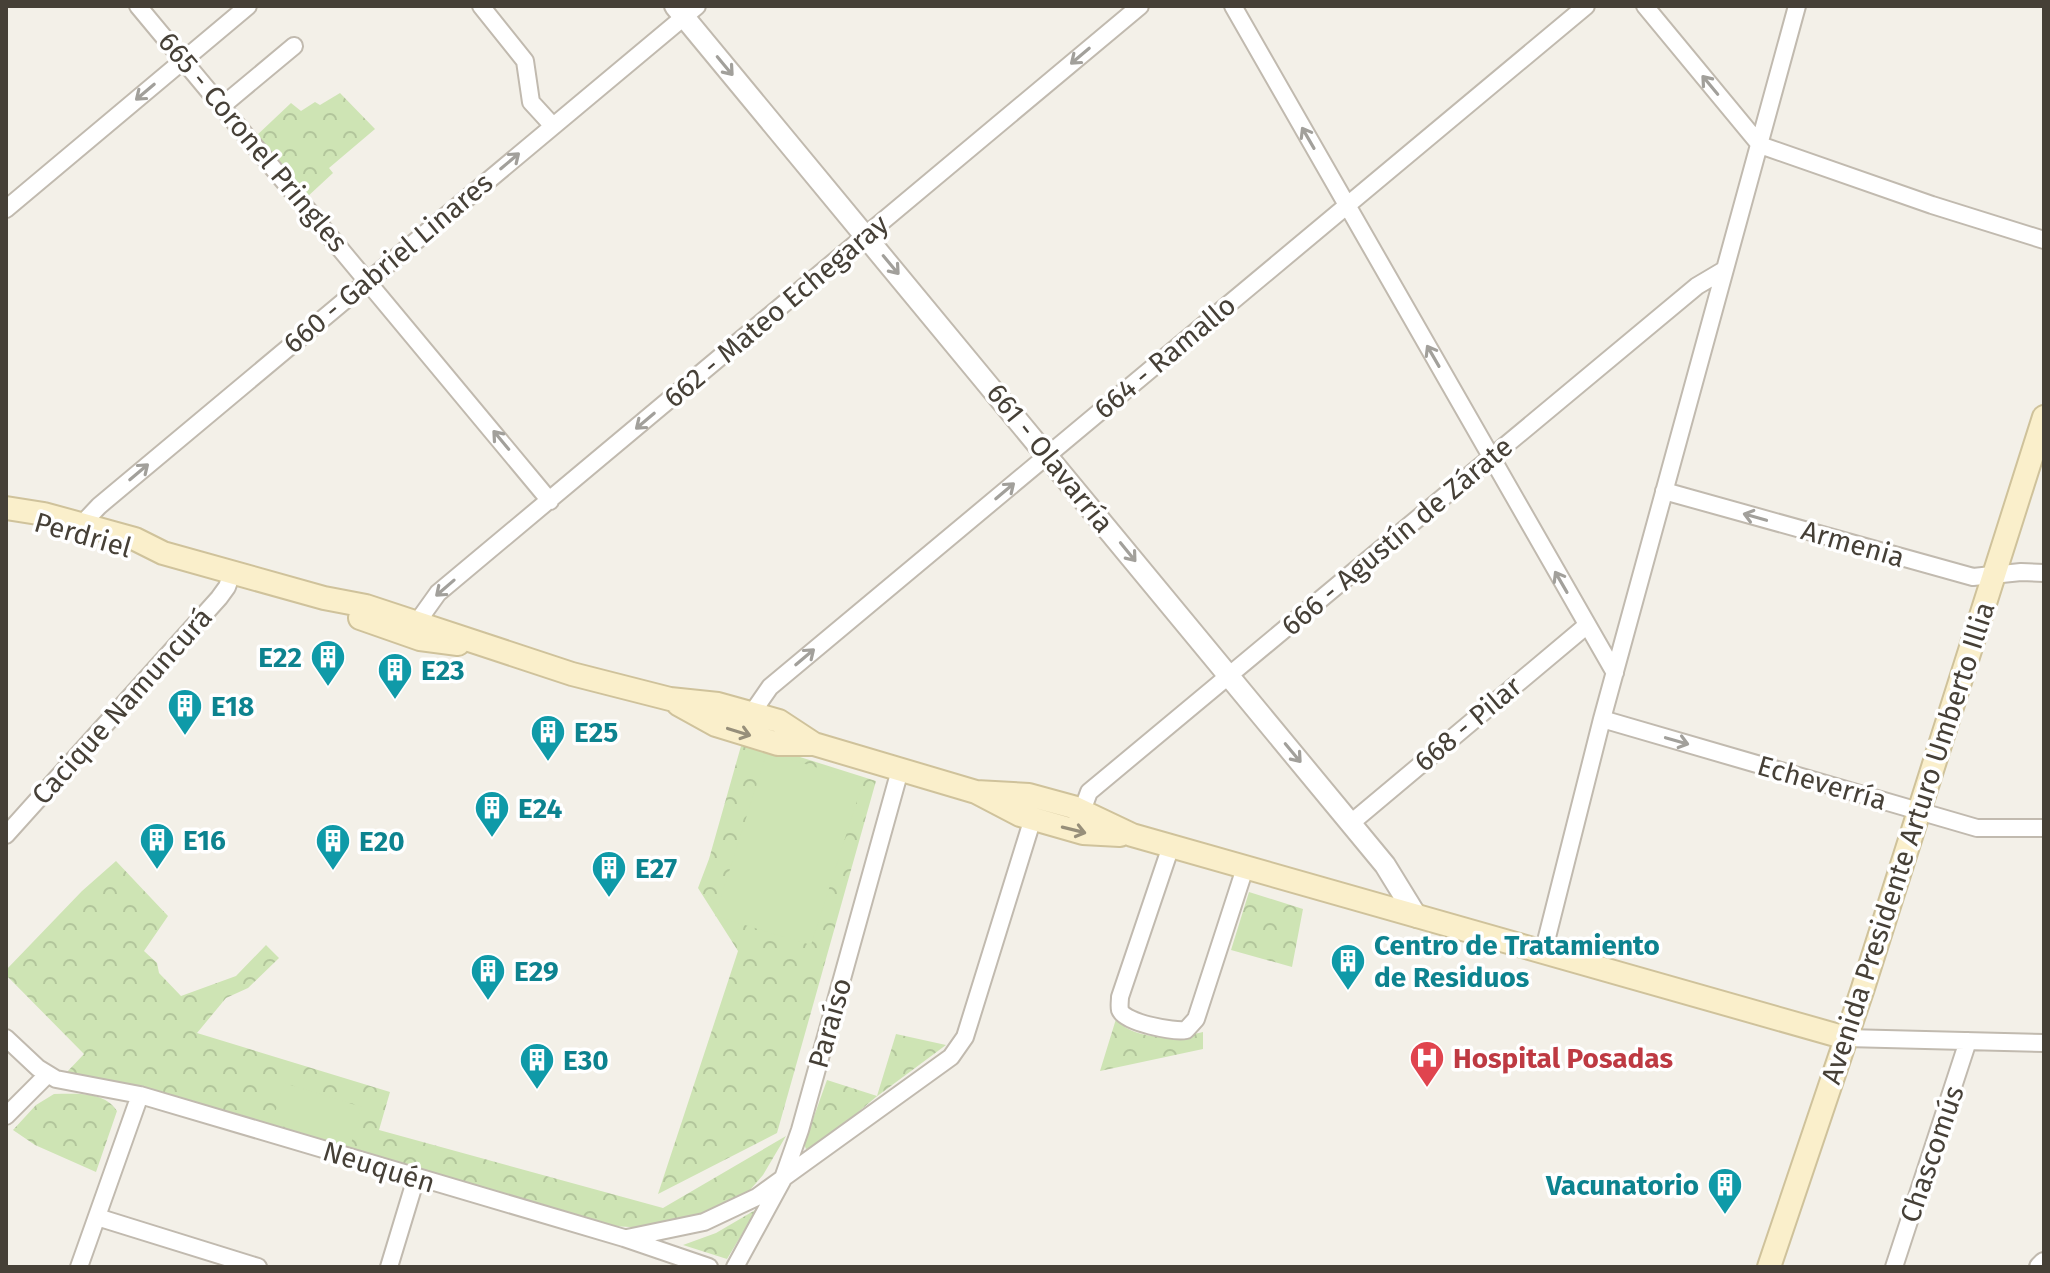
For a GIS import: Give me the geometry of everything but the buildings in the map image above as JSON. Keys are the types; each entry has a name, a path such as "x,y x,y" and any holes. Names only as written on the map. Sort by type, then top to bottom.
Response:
{"main road":[{"name":"Avenida Presidente Arturo Umberto Illia","path":"1769,1267 1846,1038 2044,417"},
{"path":"6,509 44,514 135,539 163,553 232,573 418,621 572,674 670,699 718,704 779,721 814,744 976,792 1020,815 1083,833 1132,835"},
{"name":"Perdriel","path":"6,509 34,525 75,537 127,551 163,553"},
{"path":"324,598 366,621 420,639 435,643 479,644"},
{"path":"670,699 716,725 778,744 814,744"},
{"path":"976,792 1029,795 1082,811 1132,835 1846,1038"}],"street":[{"name":"665 - Coronel Pringles","path":"138,6 550,501"},
{"path":"6,209 248,6"},
{"path":"481,6 525,61 531,102 553,126"},
{"name":"662 - Mateo Echegaray","path":"418,621 438,593 1140,6"},
{"path":"1233,6 1615,673"},
{"name":"664 - Ramallo","path":"752,713 770,687 1586,6"},
{"path":"1645,6 1760,145 2044,240"},
{"path":"1543,953 1602,719 1797,6"},
{"name":"660 - Gabriel Linares","path":"81,525 99,506 553,126 685,10"},
{"name":"661 - Olavarría","path":"685,10 1385,865 1417,917"},
{"path":"222,106 294,46"},
{"name":"666 - Agustín de Zárate","path":"1082,811 1089,792 1697,286 1724,270"},
{"name":"Armenia","path":"1664,491 1973,577 2044,573"},
{"name":"Cacique Namuncurá","path":"6,835 219,598 232,573"},
{"name":"668 - Pilar","path":"1351,823 1586,626"},
{"name":"Echeverría","path":"1602,719 1977,828 2044,828"},
{"name":"Paraíso","path":"735,1267 782,1181 800,1130 900,770"},
{"path":"624,1238 671,1231 729,1212 782,1181 951,1057 965,1037 1033,818"},
{"path":"1171,846 1120,997 1120,1010 1127,1018 1163,1029 1186,1030 1196,1019 1245,868"},
{"path":"6,1038 47,1075 6,1116"},
{"path":"1846,1038 2044,1043"},
{"name":"Chascomús","path":"1894,1267 1968,1041"},
{"name":"Neuquén","path":"47,1075 140,1095 624,1238 709,1267"},
{"path":"79,1267 140,1095"},
{"path":"389,1267 416,1178"},
{"path":"97,1217 258,1267"}],"green space":[{"path":"340,93 375,129 329,168 333,173 306,198 255,137 291,103 301,111 315,102 320,105"},
{"path":"743,739 876,781 777,1133 658,1194 738,951 698,888"},
{"path":"767,752 863,782 811,945 715,916"},
{"path":"116,861 168,916 144,951 157,963 159,973 181,996 236,976 266,945 279,958 248,988 226,998 197,1033 390,1092 379,1130 663,1208 786,1136 763,1175 750,1190 713,1212 648,1228 612,1226 67,1072 84,1054 6,975 6,970 82,891"},
{"path":"1249,892 1303,909 1292,967 1231,950"},
{"path":"1116,1019 1134,1032 1145,1035 1169,1037 1203,1032 1203,1049 1100,1071"},
{"path":"896,1034 946,1045 876,1097 817,1147 806,1149 804,1144 827,1080 877,1096"},
{"path":"284,1083 362,1107 350,1147 272,1123"},
{"path":"54,1094 97,1097 117,1111 96,1172 35,1145 13,1130 36,1105"},
{"path":"757,1209 727,1259 683,1245 716,1233"}],"place":[{"name":"E22","path":"328,688"},
{"name":"E23","path":"395,701"},
{"name":"E18","path":"185,737"},
{"name":"E25","path":"548,763"},
{"name":"E24","path":"492,839"},
{"name":"E16","path":"157,871"},
{"name":"E20","path":"333,872"},
{"name":"E27","path":"609,899"},
{"name":"Centro de Tratamiento de Residuos","path":"1348,992"},
{"name":"E29","path":"488,1002"},
{"name":"Hospital Posadas","path":"1427,1089"},
{"name":"E30","path":"537,1091"},
{"name":"Vacunatorio","path":"1725,1216"}]}
